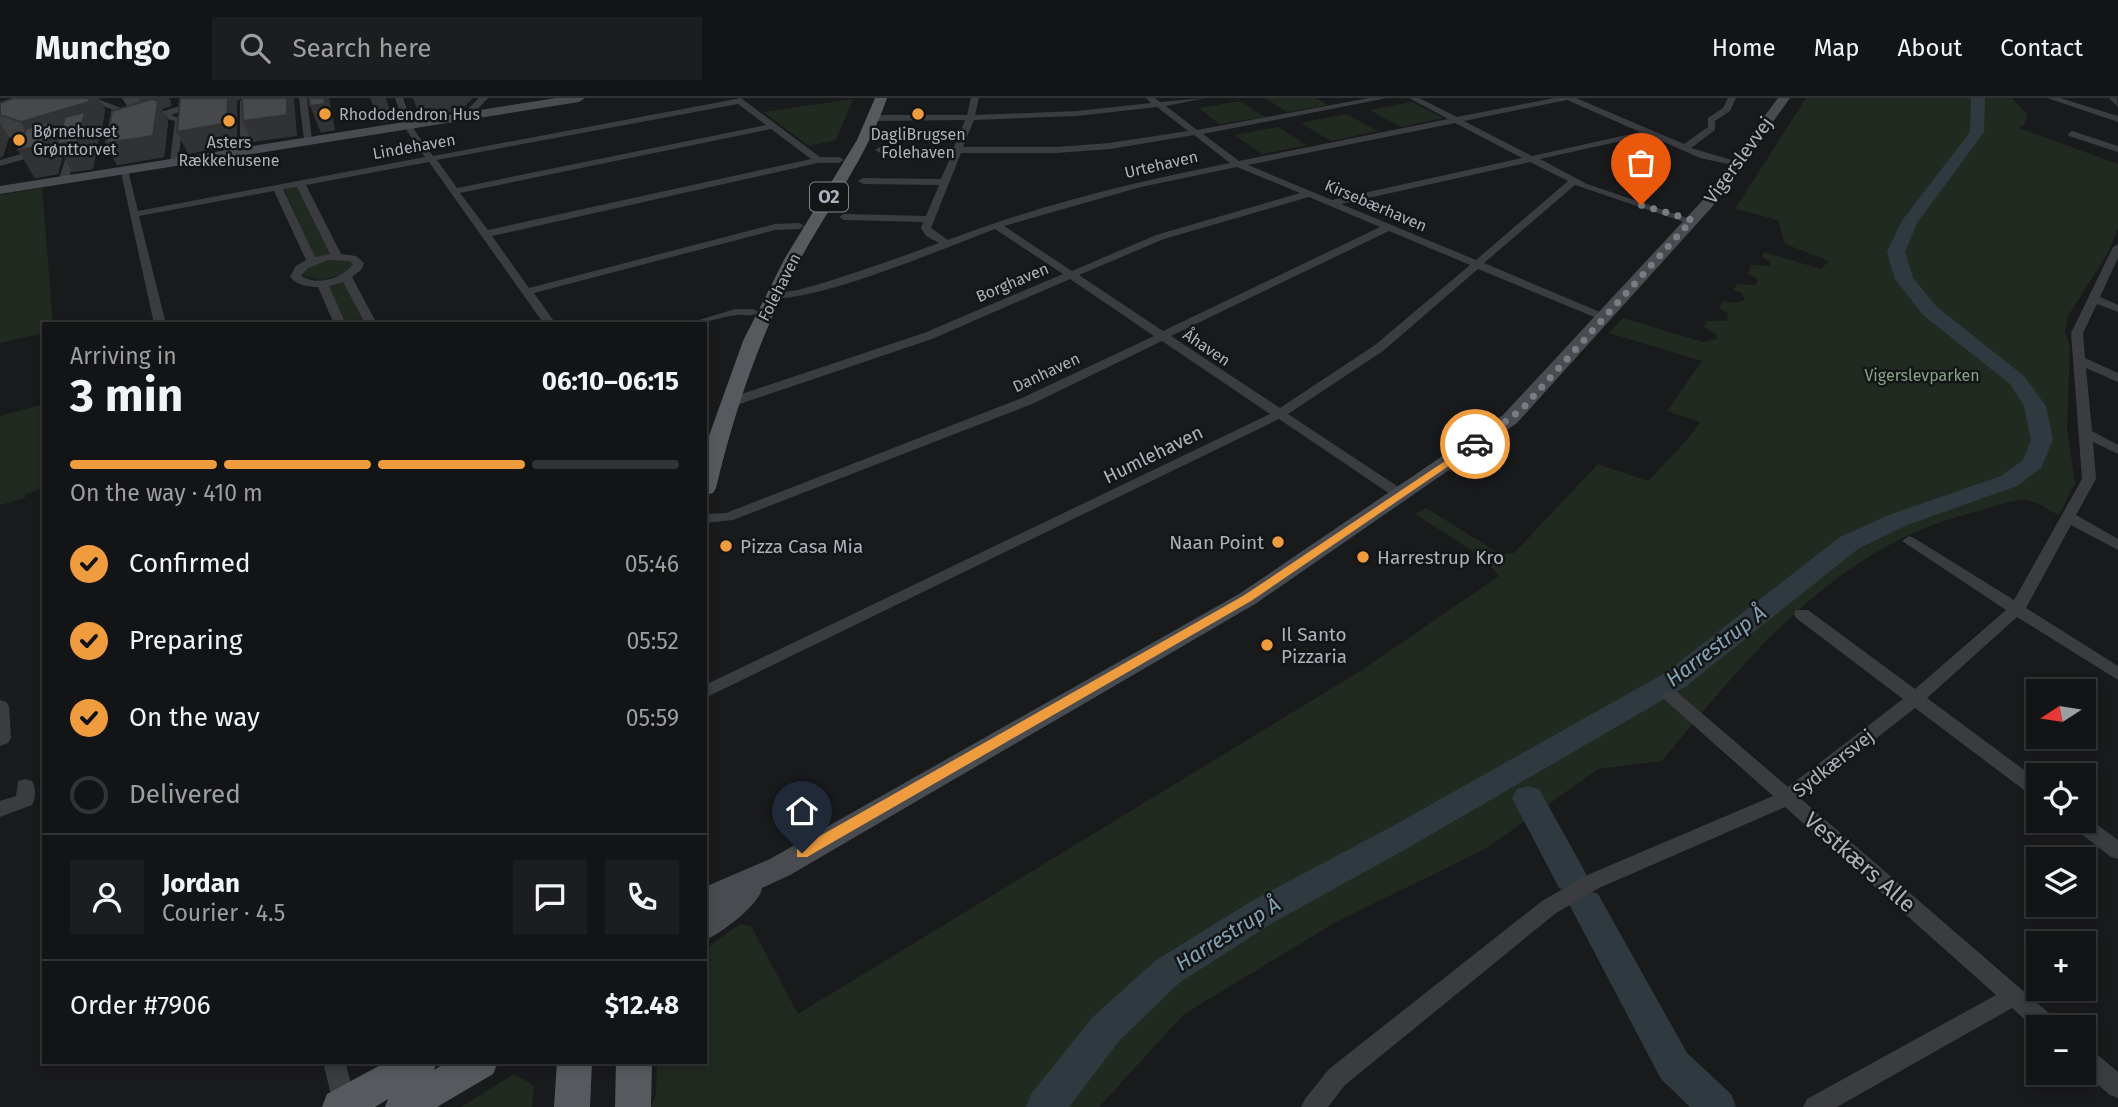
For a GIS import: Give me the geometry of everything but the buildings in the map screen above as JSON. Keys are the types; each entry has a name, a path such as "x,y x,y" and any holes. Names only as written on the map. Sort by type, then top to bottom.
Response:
{"main road":[{"name":"Folehaven","path":"707,422 753,312 839,160 866,98"},
{"name":"Folehaven","path":"707,481 729,403 773,295 873,118 881,98"},
{"path":"344,1106 417,1064"},
{"path":"402,1107 477,1064"},
{"path":"572,1107 575,1064"},
{"path":"633,1107 634,1064"}],"street":[{"path":"71,102 85,98 146,119"},
{"path":"62,145 216,98"},
{"path":"245,145 244,101 256,98"},
{"path":"303,98 307,140"},
{"path":"399,98 409,125 431,159 548,322"},
{"path":"467,116 484,98"},
{"path":"0,190 574,98"},
{"path":"948,244 927,231 970,119 975,98"},
{"path":"873,118 1075,116 1154,102 1201,98"},
{"path":"880,150 1056,150 1112,145 1383,98"},
{"path":"1413,98 1574,181 1692,220"},
{"path":"1523,98 1537,104"},
{"path":"1568,98 1715,160 1737,163"},
{"name":"Urtehaven","path":"773,295 789,296 858,277 996,225 1139,184 1568,98"},
{"path":"1685,148 1712,128 1712,120 1727,109 1732,98"},
{"name":"Vigerslevvej","path":"707,900 773,871 1247,598 1401,495 1522,409 1692,220 1784,98"},
{"path":"2051,98 2118,119"},
{"path":"2113,98 2118,104"},
{"path":"738,100 818,160"},
{"name":"Lindehaven","path":"136,214 738,100"},
{"name":"Kirsebærhaven","path":"1154,102 1236,163 1603,317"},
{"path":"162,114 179,120 175,161"},
{"path":"455,191 773,126"},
{"path":"1330,203 1647,133"},
{"path":"2072,134 2118,149"},
{"path":"64,179 74,141"},
{"path":"0,163 50,149"},
{"path":"486,234 818,160 839,160"},
{"path":"123,170 136,214 160,322"},
{"path":"863,181 944,182"},
{"name":"Humlehaven","path":"707,691 1280,414 1379,348 1574,181"},
{"path":"300,183 337,257"},
{"path":"277,188 312,262"},
{"name":"Borghaven","path":"729,403 928,336 1160,237 1309,194"},
{"path":"844,217 930,219"},
{"name":"Åhaven","path":"996,225 1401,495"},
{"path":"526,292 775,226 800,226"},
{"name":"Danhaven","path":"707,519 728,517 1027,401 1389,227"},
{"name":"Sydkærsvej","path":"1313,1107 1337,1077 1549,907 1592,882 1787,798 1915,699 2017,610 2089,479 2077,333 2092,298 2117,254"},
{"path":"337,257 352,258 359,263 358,267 346,276 322,283 303,283 295,277 298,269 312,262 337,257"},
{"path":"346,276 370,322"},
{"path":"322,283 339,322"},
{"path":"2092,298 2118,309"},
{"path":"699,322 735,312 753,312"},
{"path":"2080,360 2118,378"},
{"path":"2085,433 2118,450"},
{"path":"2068,517 2118,545"},
{"path":"1909,541 2118,674"},
{"path":"1802,614 2026,782"},
{"name":"Vestkærs Alle","path":"1671,696 2035,1015"},
{"path":"0,706 0,739"},
{"path":"0,809 25,800 25,786"},
{"path":"2094,833 2118,851"},
{"name":"Vigerslevvej","path":"707,925 773,871"},
{"path":"1815,1107 2014,996"},
{"path":"334,1064 344,1106"},
{"path":"2096,1068 2118,1087"}],"green space":[{"path":"1265,98 1316,98 1328,105 1287,112"},
{"name":"Vigerslevparken","path":"1806,98 2012,98 2027,114 2025,124 2019,128 2118,164 2118,228 2109,251 2068,316 2065,332 2070,347 2067,428 2075,483 2059,515 2029,500 2018,500 1920,530 1876,552 1835,580 1760,647 1662,761 1598,769 1487,848 1336,922 1184,1014 1099,1107 651,1107 656,1095 657,1064 707,1064 707,948 740,924 751,926 798,1014 1362,670 1499,576 1484,558 1415,514 1426,508 1500,554 1514,553 1598,464 1648,481 1700,422 1667,411 1702,361 1609,333 1623,318 1703,342 1717,339 1717,335 1704,327 1707,321 1727,321 1728,313 1719,308 1723,301 1736,303 1745,300 1742,293 1732,290 1738,284 1756,285 1758,279 1747,274 1751,265 1769,266 1771,262 1762,257 1764,252 1821,269 1829,261 1785,244 1778,220 1735,209"},
{"path":"853,99 836,140 809,146 763,112"},
{"path":"1240,101 1265,117 1219,124 1199,108"},
{"path":"1412,102 1443,118 1401,127 1370,110"},
{"path":"1346,114 1378,131 1331,141 1301,123"},
{"path":"1278,127 1307,145 1262,154 1234,135"},
{"path":"297,186 329,255 314,257 284,189"},
{"path":"42,188 53,322 42,322 42,333 0,343 0,195"},
{"path":"342,258 354,262 348,273 322,280 303,276 306,268 329,259"},
{"path":"343,281 363,322 345,322 328,285"},
{"path":"42,405 42,489 25,494 25,498 0,505 0,416"},
{"path":"514,1074 534,1086 532,1107 461,1107"}],"waterway":[{"name":"Harrestrup Å","path":"1045,1107 1106,1029 1167,972 1262,912 1402,836 1675,680 1849,543 1898,520 2009,481 2033,463 2042,440 2035,406 2017,380 1930,311 1904,279 1896,252 1909,222 1977,132 1978,98"},
{"path":"1528,798 1571,878"},
{"path":"1586,904 1674,1066 1717,1107"}],"way so far":[{"path":"1475,444 1522,409 1692,220 1641,205"}],"place":[{"name":"Rhododendron Hus","path":"325,114"},
{"name":"DagliBrugsen Folehaven","path":"918,114"},
{"name":"Asters Rækkehusene","path":"229,121"},
{"name":"Børnehuset Grønttorvet","path":"19,140"},
{"name":"Naan Point","path":"1278,542"},
{"name":"Pizza Casa Mia","path":"726,546"},
{"name":"Harrestrup Kro","path":"1363,557"},
{"name":"Il Santo Pizzaria","path":"1267,645"}],"route":[{"path":"802,853 1247,598 1475,444"}]}
